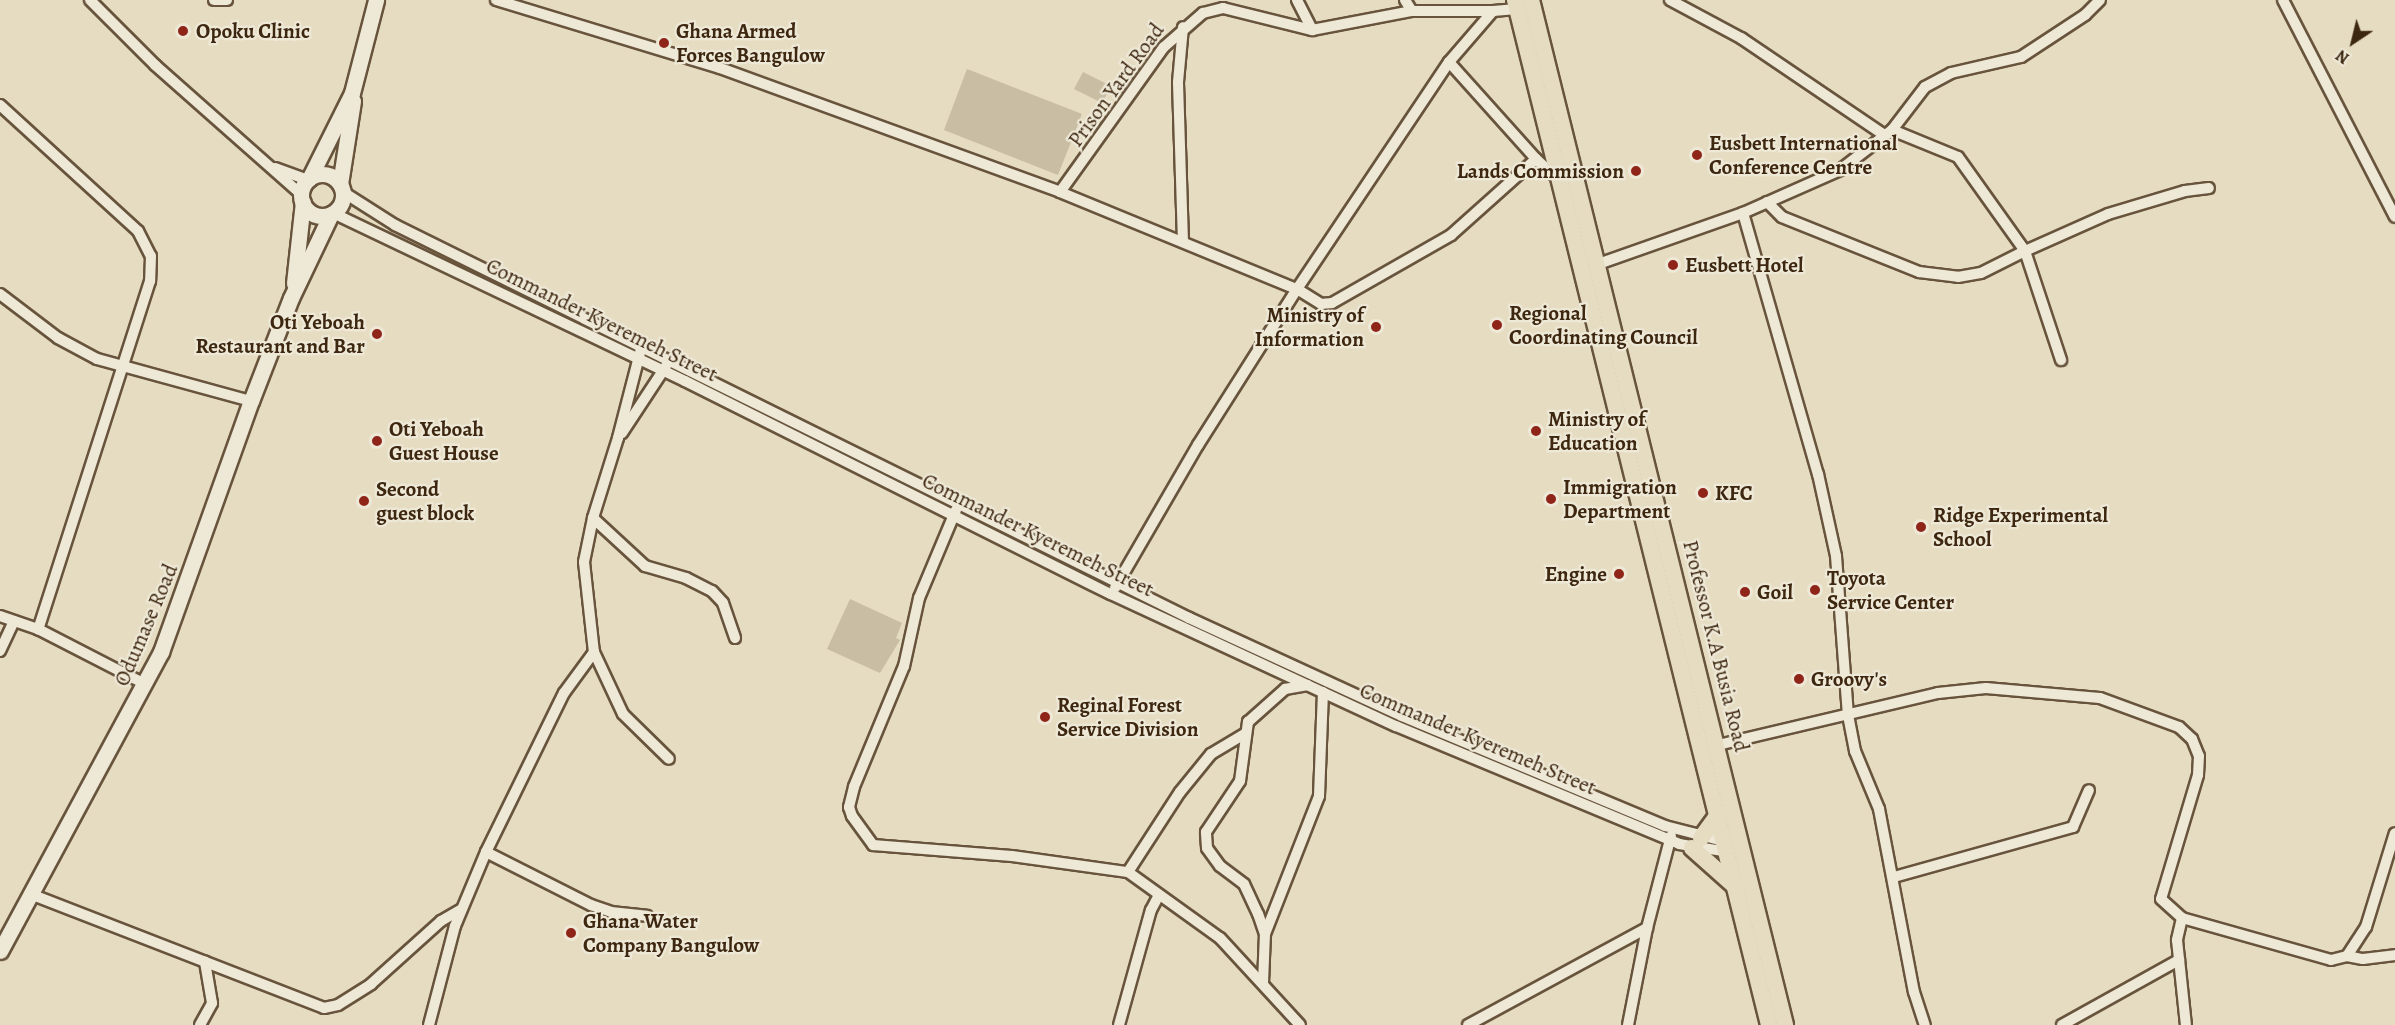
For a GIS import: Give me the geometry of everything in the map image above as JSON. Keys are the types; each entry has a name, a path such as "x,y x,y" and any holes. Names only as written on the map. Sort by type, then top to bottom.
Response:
{"main road":[{"path":"352,93 352,123 341,188 341,204 332,213 315,214 302,199 308,179 352,93 376,0"},
{"name":"Professor K.A Busia Road","path":"1521,3 1567,173 1680,624 1718,745 1734,847 1738,889 1769,1025"},
{"name":"Professor K.A Busia Road","path":"1567,173 1598,264 1680,624 1719,813 1734,847 1785,1025"},
{"path":"308,179 329,175 341,188"},
{"name":"Odumase Road","path":"291,298 302,199"},
{"name":"Odumase Road","path":"0,951 33,896 145,684 179,609 251,401 291,298 332,213"},
{"path":"1719,813 1697,843 1738,889"}],"street":[{"path":"90,0 155,65 275,168 302,199"},
{"path":"214,0 227,0"},
{"path":"496,0 720,68 1060,192 1297,289 1321,304 1336,301 1451,235 1536,159"},
{"path":"1297,0 1312,30"},
{"path":"1405,0 1412,11"},
{"path":"1670,0 1741,38 1888,133 1958,157 2025,251 2061,360"},
{"path":"1598,264 1743,213 1840,170 1888,133 1925,87 1951,73 2021,57 2077,21 2100,0"},
{"path":"2283,0 2395,217"},
{"name":"Prison Yard Road","path":"1060,192 1164,47 1203,12 1223,8 1312,30 1412,11 1493,11 1521,3"},
{"path":"1111,594 1198,445 1297,289 1449,62 1493,11"},
{"path":"1183,242 1178,82 1184,27"},
{"path":"1449,62 1536,159 1552,174 1567,173"},
{"path":"0,105 138,231 150,256 150,281 38,629"},
{"path":"275,168 308,179"},
{"name":"Commander Kyeremeh Street","path":"341,188 395,225 669,358 958,505 1118,583 1402,716 1672,828 1697,843"},
{"path":"1767,202 1782,217 1919,272 1958,277 1981,273 2108,214 2185,191 2209,189"},
{"name":"Commander Kyeremeh Street","path":"332,213 663,372 1111,594 1323,692 1533,785 1670,840 1734,847"},
{"path":"1743,213 1818,474 1836,556 1848,715 1855,750 1879,809 1914,992 1925,1025"},
{"path":"0,294 58,338 123,368 251,401"},
{"path":"642,345 636,360 618,438 593,518 584,562 594,651 623,714 669,759"},
{"path":"618,438 663,372 669,358"},
{"path":"958,505 919,598 904,666 854,787 849,807 852,816 873,845 1012,856 1128,872 1220,938 1263,982 1300,1025"},
{"path":"593,518 645,566 686,578 712,591 723,603 735,638"},
{"path":"0,615 38,629 145,684"},
{"path":"0,651 14,621"},
{"path":"429,1025 460,910 564,693 594,651"},
{"path":"1265,934 1244,884 1220,866 1207,848 1206,832 1240,781 1244,734 1248,722 1285,689 1308,685"},
{"path":"1718,745 1938,693 1986,688 2100,698 2179,727 2192,739 2199,756 2198,775 2161,899 2182,918 2331,960 2347,956 2363,959 2395,955"},
{"path":"1263,982 1265,934 1319,796 1323,692"},
{"path":"1128,872 1180,792 1211,754 1244,734"},
{"path":"1894,878 2073,827 2089,790"},
{"path":"1628,1025 1647,928 1672,828"},
{"path":"2347,956 2366,927 2395,833"},
{"path":"486,852 591,905 611,912 647,916"},
{"path":"1119,1025 1151,910 1159,895"},
{"path":"33,896 324,1008 338,1005 371,984 441,921 460,910"},
{"path":"2182,918 2177,940 2186,1025"},
{"path":"1468,1025 1647,928"},
{"path":"2062,1025 2179,960"},
{"path":"201,1025 212,1003 206,962"}],"shaded area":[{"path":"967,69 1082,114 1058,175 944,130"},
{"path":"1083,72 1111,86 1102,103 1074,89"},
{"path":"850,599 902,623 896,638 900,640 880,673 827,649"}],"place":[{"name":"Opoku Clinic","path":"183,31"},
{"name":"Ghana Armed Forces Bangulow","path":"664,43"},
{"name":"Eusbett International Conference Centre","path":"1697,155"},
{"name":"Lands Commission","path":"1636,171"},
{"name":"Eusbett Hotel","path":"1673,265"},
{"name":"Regional Coordinating Council","path":"1497,325"},
{"name":"Ministry of Information","path":"1376,327"},
{"name":"Oti Yeboah Restaurant and Bar","path":"377,334"},
{"name":"Ministry of Education","path":"1536,431"},
{"name":"Oti Yeboah Guest House","path":"377,441"},
{"name":"KFC","path":"1703,493"},
{"name":"Immigration Department","path":"1551,499"},
{"name":"Second guest block","path":"364,501"},
{"name":"Ridge Experimental School","path":"1921,527"},
{"name":"Engine","path":"1619,574"},
{"name":"Toyota Service Center","path":"1815,590"},
{"name":"Goil","path":"1745,592"},
{"name":"Groovy's","path":"1799,679"},
{"name":"Reginal Forest Service Division","path":"1045,717"},
{"name":"Ghana Water Company Bangulow","path":"571,933"}]}
